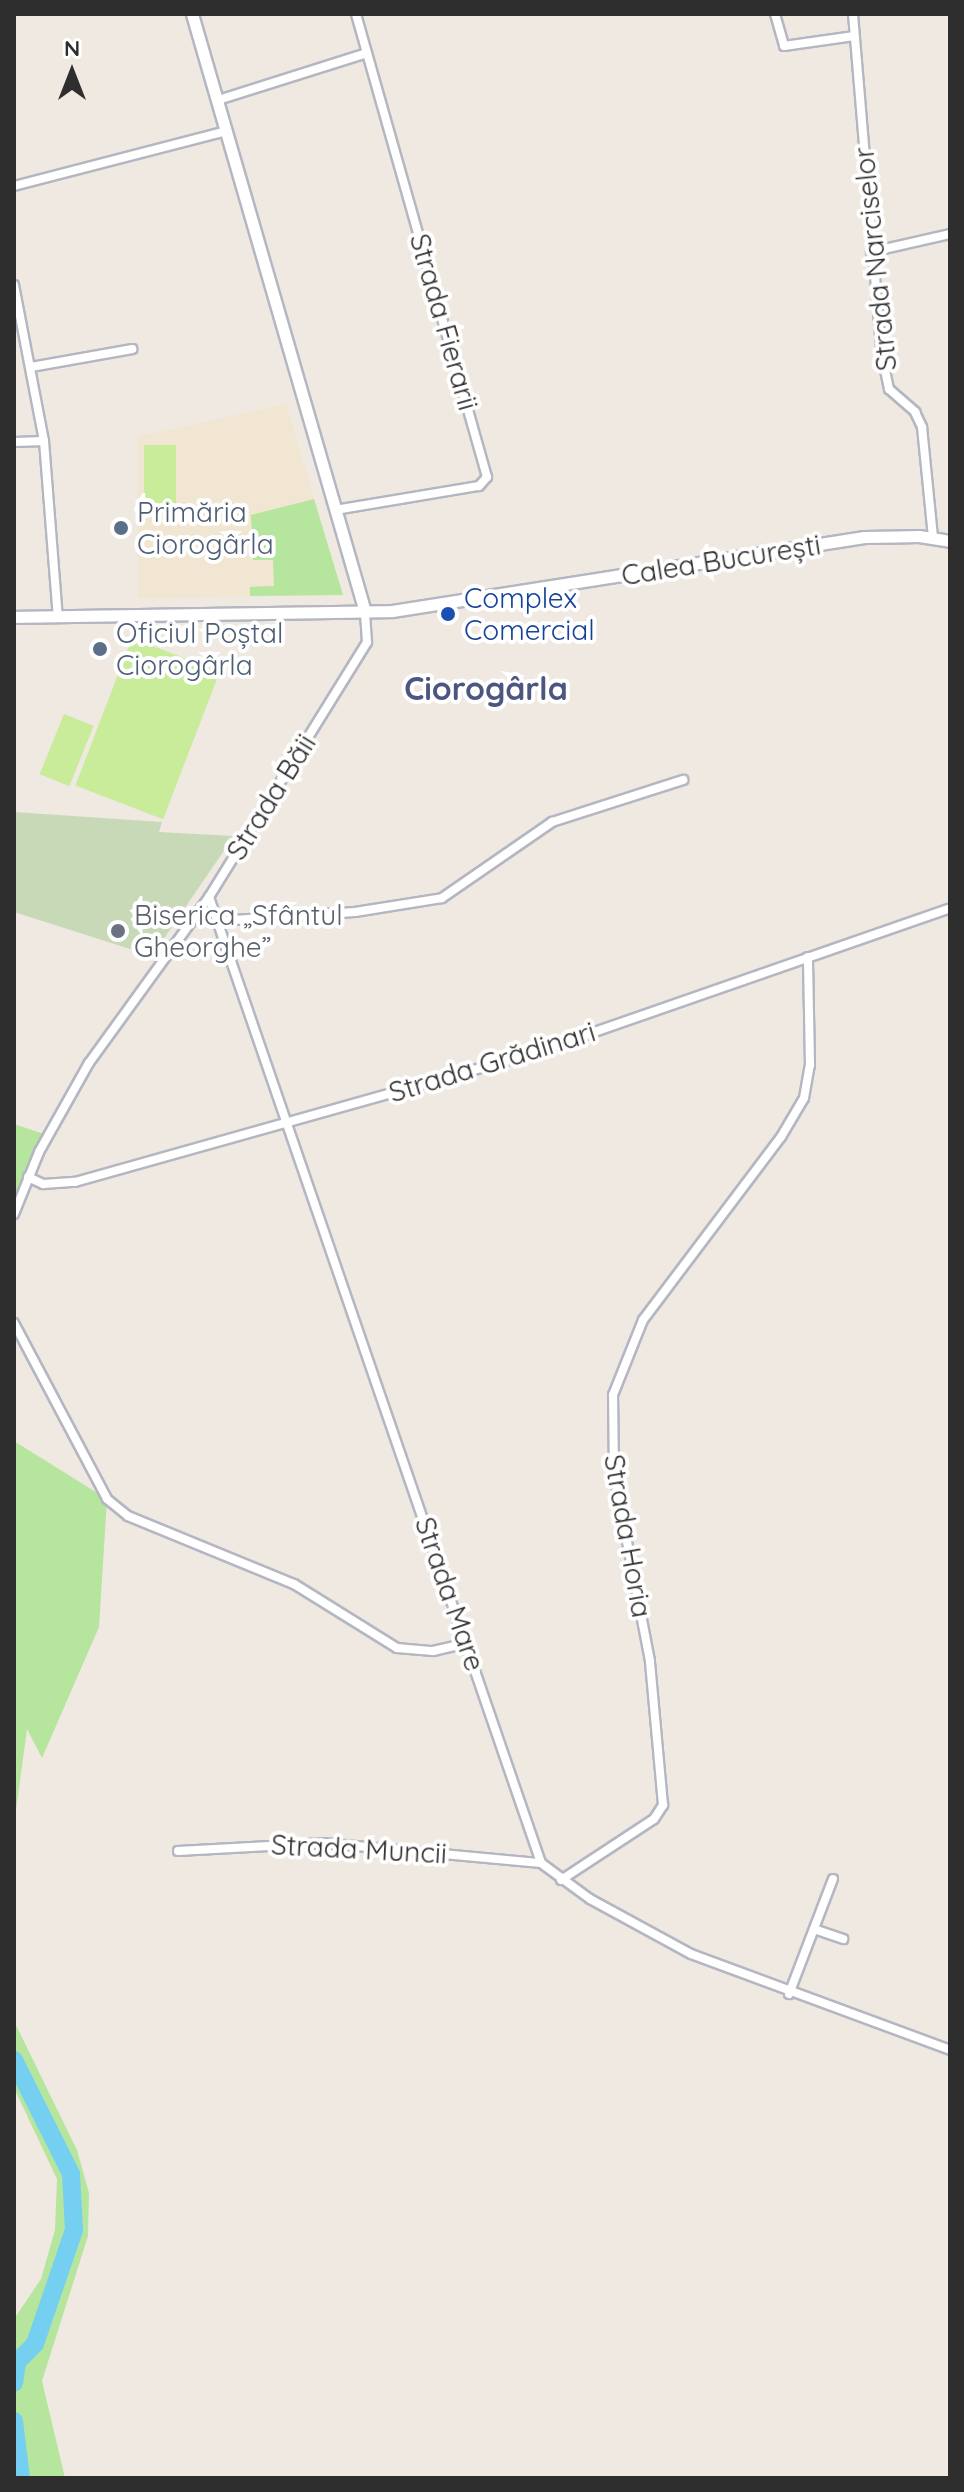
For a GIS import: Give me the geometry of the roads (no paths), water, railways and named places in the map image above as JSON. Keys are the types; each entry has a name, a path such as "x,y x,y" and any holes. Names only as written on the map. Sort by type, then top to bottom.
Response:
{"main road":[{"path":"192,14 365,612"},
{"name":"Calea București","path":"14,617 365,612 864,537 950,541"}],"street":[{"name":"Strada Fierarii","path":"335,510 479,486 487,477 356,14"},
{"path":"775,14 787,47 854,36"},
{"name":"Strada Narciselor","path":"853,14 871,252 885,376 889,389 915,412 922,427 933,538"},
{"path":"218,100 367,53"},
{"path":"14,186 226,131"},
{"path":"871,252 950,234"},
{"path":"14,285 44,441 58,617"},
{"path":"31,367 132,349"},
{"path":"14,442 44,441"},
{"name":"Strada Băii","path":"14,1214 28,1177 89,1063 209,897 367,642 365,612"},
{"path":"218,921 355,912 442,898 552,822 683,780"},
{"name":"Strada Mare","path":"209,897 290,1121 541,1863"},
{"name":"Strada Grădinari","path":"28,1177 43,1184 75,1182 540,1051 950,908"},
{"name":"Strada Horia","path":"561,1880 654,1819 663,1805 650,1661 614,1474 613,1395 643,1320 781,1137 804,1098 810,1065 808,957"},
{"path":"14,1323 116,1508 305,1589 397,1648 433,1651 467,1643"},
{"name":"Strada Muncii","path":"178,1851 324,1843 541,1863"},
{"path":"541,1863 561,1880 643,1931 789,1994 950,2050"},
{"path":"789,1994 833,1879"},
{"path":"814,1929 843,1939"}],"waterway":[{"name":"Ciorogârla","path":"14,2060 71,2174 74,2230 35,2344 17,2362 14,2383"},
{"name":"Ciorogârla","path":"14,2421 21,2478"}],"place":[{"name":"Primăria Ciorogârla","path":"121,528"},
{"name":"Complex Comercial","path":"448,614"},
{"name":"Oficiul Poștal Ciorogârla","path":"100,649"},
{"name":"Biserica „Sfântul Gheorghe”","path":"118,931"}],"district":[{"name":"Ciorogârla","path":"486,688"}]}
